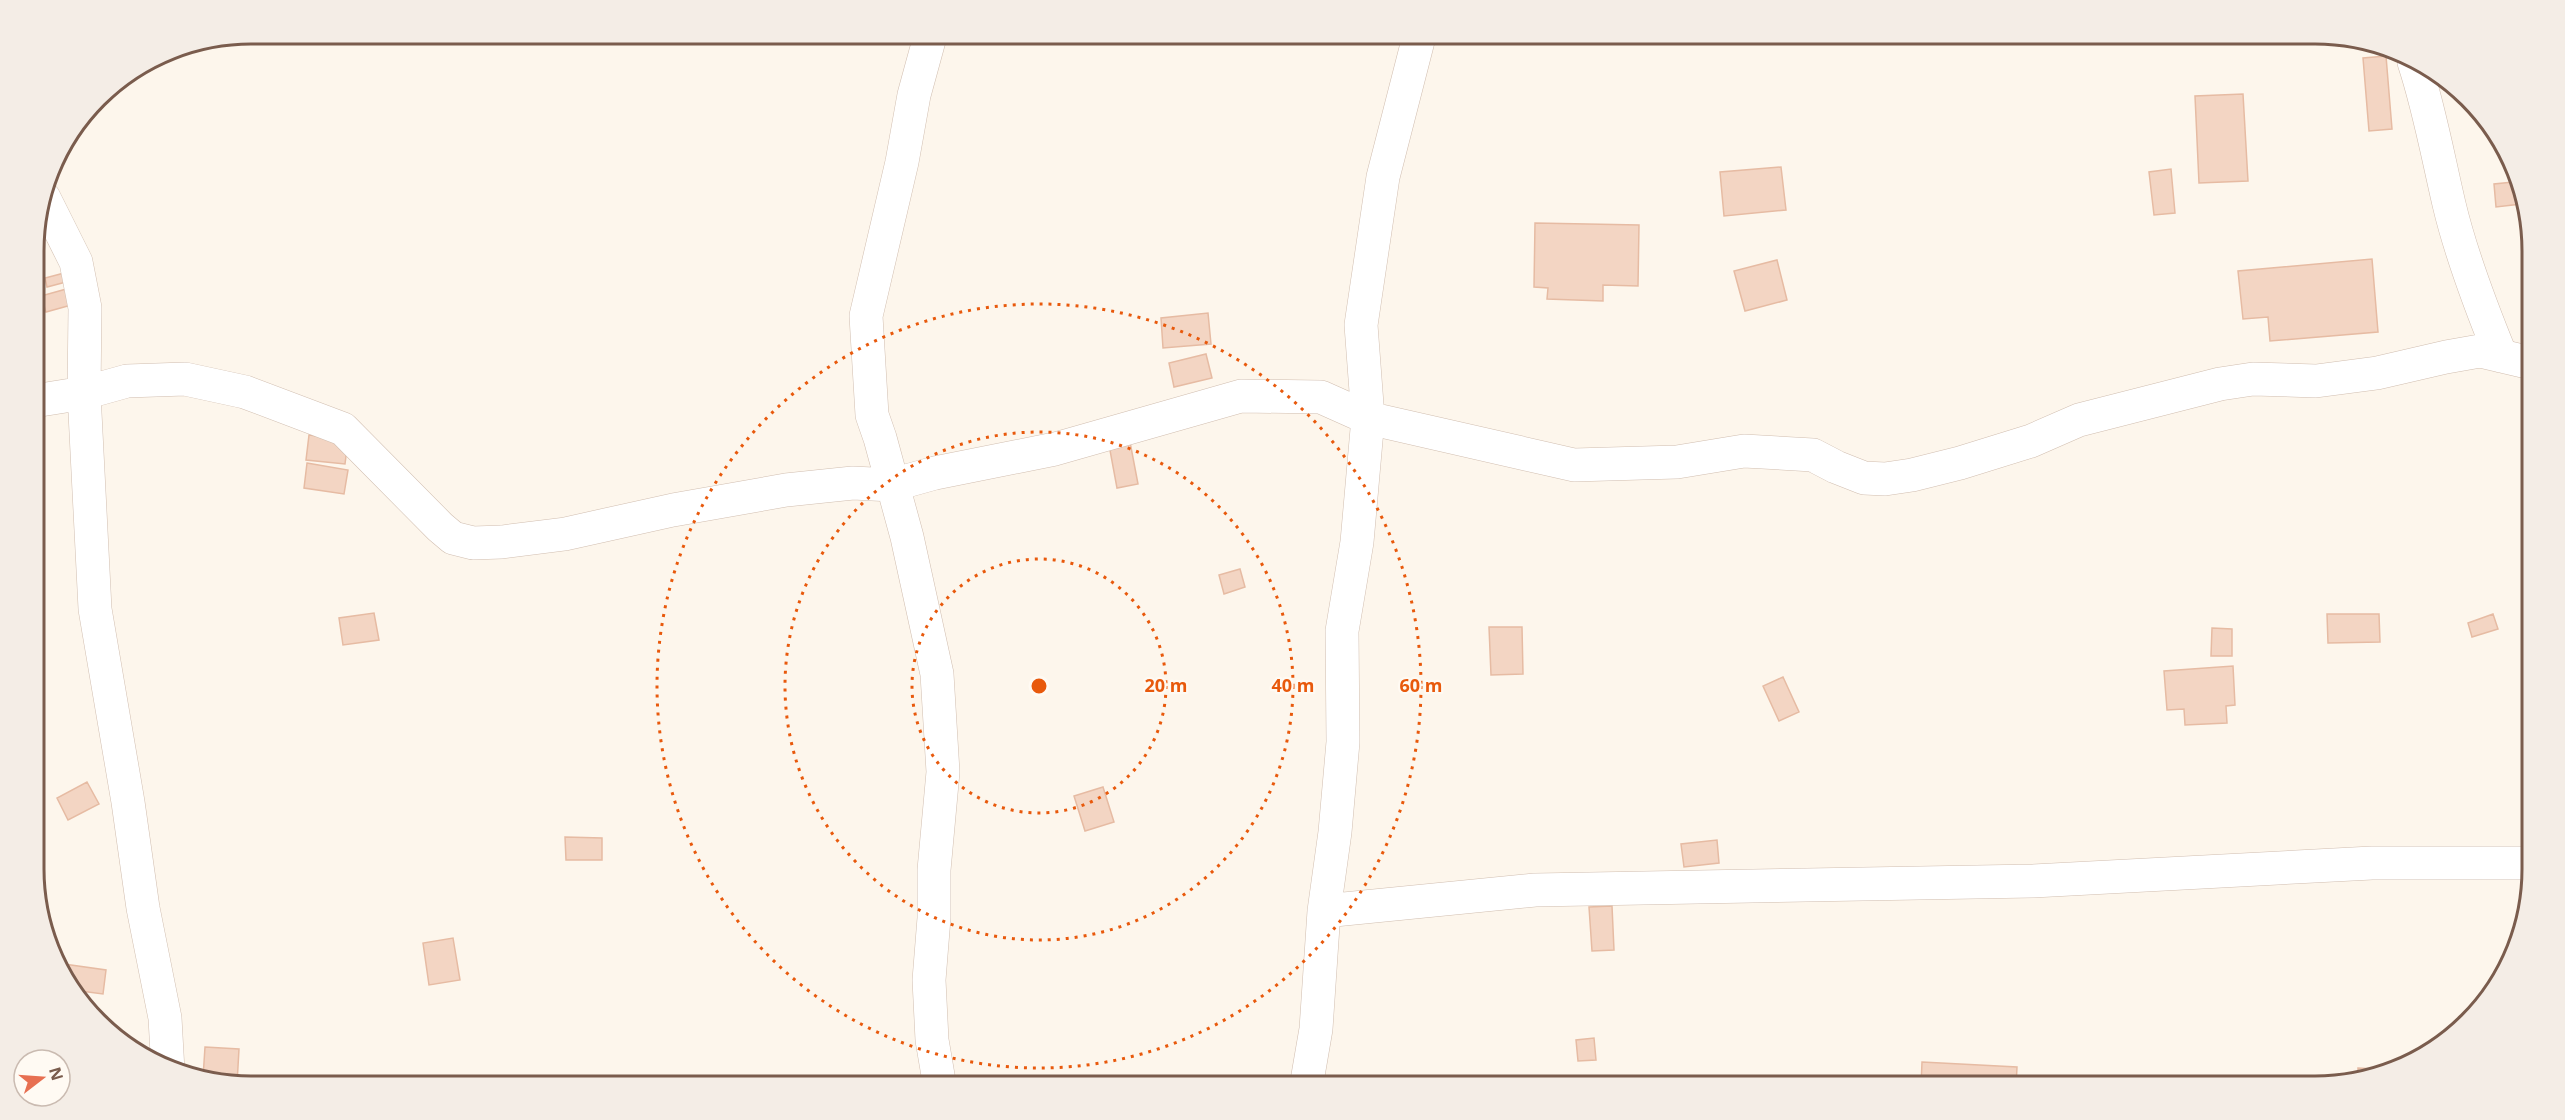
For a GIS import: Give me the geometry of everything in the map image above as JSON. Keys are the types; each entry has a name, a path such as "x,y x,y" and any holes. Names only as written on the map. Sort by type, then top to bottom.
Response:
{"street":[{"path":"928,44 914,95 902,162 866,316 872,416 907,537 937,674 943,772 934,870 934,918 929,980 932,1040 938,1076"},
{"path":"1308,1076 1316,1029 1324,911 1335,832 1343,742 1342,631 1357,542 1368,418 1361,326 1383,177 1417,44"},
{"path":"2416,70 2450,207 2475,287 2516,359"},
{"path":"49,207 76,262 86,308 84,393 95,609 128,802 143,908 165,1018 167,1059"},
{"path":"44,400 84,393 127,381 185,379 245,392 343,429 440,527 453,538 473,543 502,542 565,534 673,510 786,490 853,483 892,485 934,473 1055,449 1241,396 1320,397 1368,418 1574,465 1677,462 1744,451 1814,455 1864,478 1885,479 1912,476 1960,463 2031,441 2079,420 2220,384 2253,380 2316,381 2377,373 2480,351 2516,359"},
{"path":"1324,911 1535,890 2033,881 2372,863 2522,863"}],"building":[{"path":"2386,56 2392,129 2369,131 2363,58"},
{"path":"2243,94 2248,181 2199,183 2195,96"},
{"path":"1781,167 1786,210 1724,216 1720,172"},
{"path":"2171,169 2175,213 2154,215 2149,172"},
{"path":"2509,182 2516,205 2496,207 2494,184"},
{"path":"1535,223 1639,225 1638,286 1603,285 1603,301 1547,299 1548,288 1534,287"},
{"path":"2372,259 2378,332 2270,341 2268,317 2243,319 2238,271"},
{"path":"1777,260 1787,300 1745,311 1734,271"},
{"path":"68,272 70,281 47,287 45,278"},
{"path":"70,288 75,304 46,312 44,295"},
{"path":"1208,313 1211,344 1163,348 1161,318"},
{"path":"1206,354 1212,378 1174,387 1169,363"},
{"path":"309,435 348,440 345,464 306,460"},
{"path":"1130,442 1138,484 1117,488 1109,445"},
{"path":"307,463 348,470 344,494 304,488"},
{"path":"1240,569 1245,587 1224,594 1219,575"},
{"path":"374,613 379,640 343,645 339,618"},
{"path":"2327,614 2379,614 2380,642 2328,643"},
{"path":"2493,614 2498,629 2472,637 2468,623"},
{"path":"1489,627 1522,627 1523,674 1491,675"},
{"path":"2212,628 2232,629 2232,656 2211,656"},
{"path":"2233,666 2235,705 2226,706 2227,723 2185,725 2184,709 2167,710 2164,671"},
{"path":"1783,677 1799,712 1779,721 1763,686"},
{"path":"87,782 99,804 68,820 57,798"},
{"path":"1103,787 1114,822 1085,831 1074,796"},
{"path":"565,837 602,838 602,860 566,860"},
{"path":"1717,840 1719,863 1684,867 1681,844"},
{"path":"1612,906 1614,950 1592,951 1589,907"},
{"path":"453,938 460,980 429,985 423,943"},
{"path":"67,964 106,970 103,994 83,991"},
{"path":"1594,1038 1596,1060 1578,1061 1576,1040"},
{"path":"205,1047 239,1049 237,1076 203,1071"},
{"path":"1922,1062 2017,1067 2017,1076 1921,1076"},
{"path":"2358,1068 2371,1069 2358,1072"}]}
